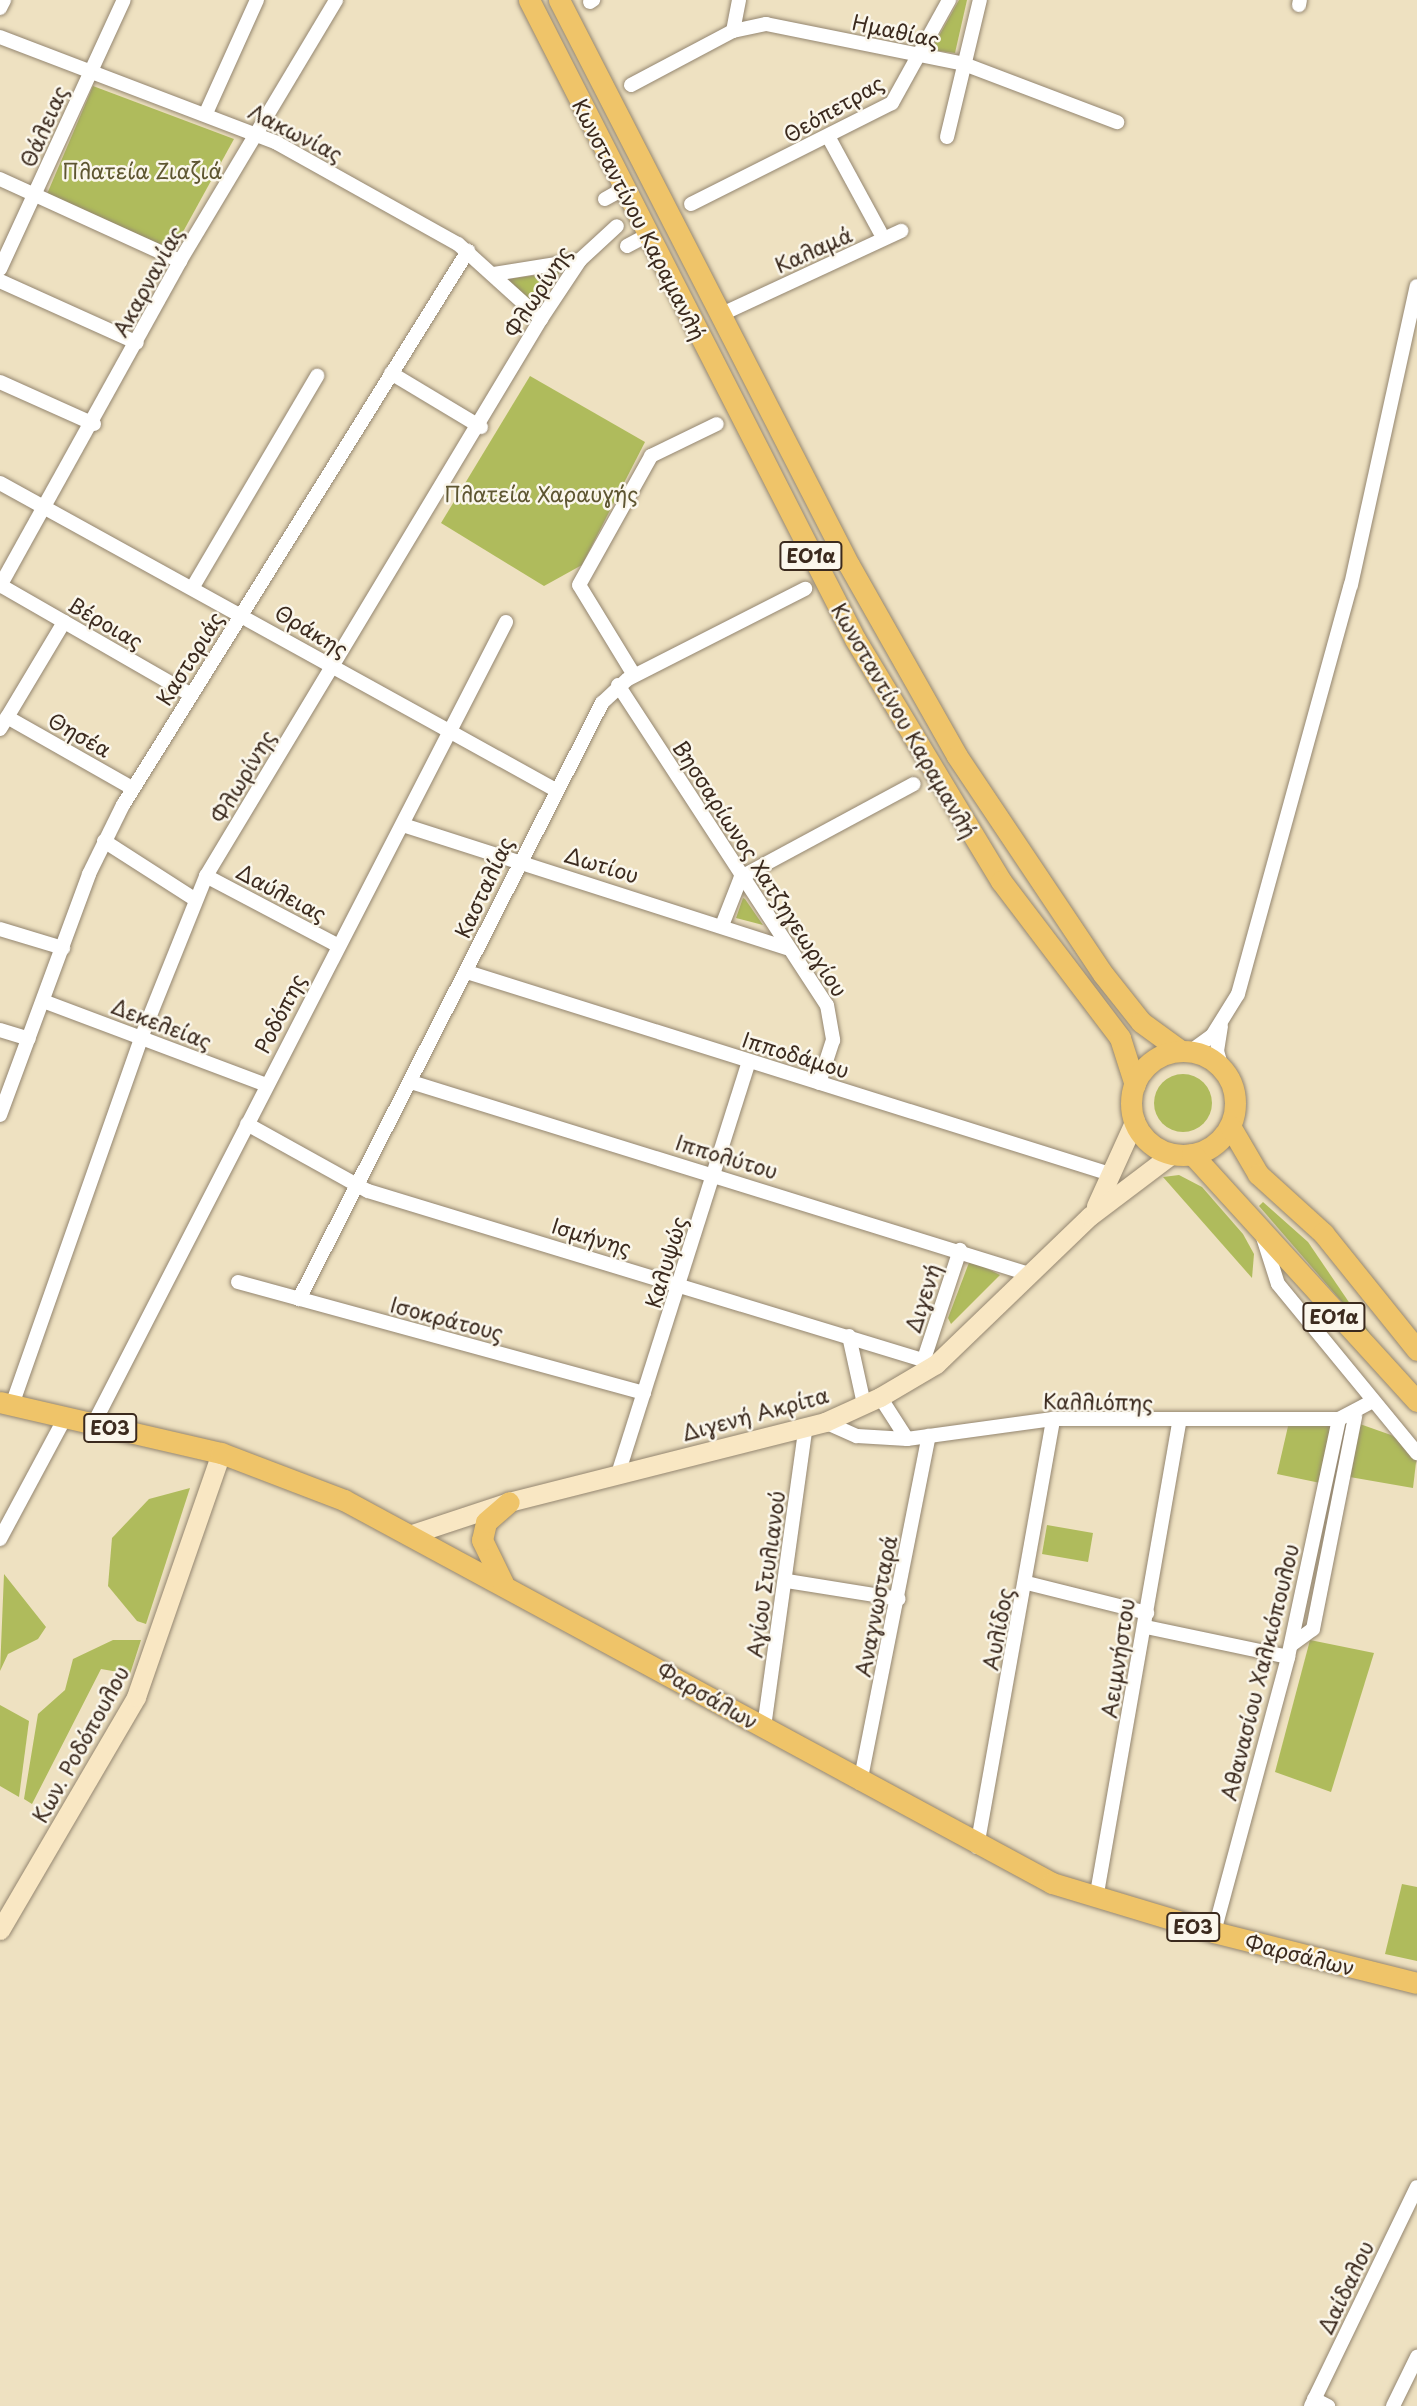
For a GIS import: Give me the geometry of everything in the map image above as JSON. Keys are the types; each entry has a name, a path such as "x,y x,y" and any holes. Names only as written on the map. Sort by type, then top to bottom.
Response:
{"main road":[{"name":"Κωνσταντίνου Καραμανλή","path":"529,0 868,662 1001,881 1120,1038 1135,1085"},
{"name":"Κωνσταντίνου Καραμανλή","path":"559,0 720,315 957,756 1102,974 1141,1022 1185,1050"},
{"path":"1135,1085 1157,1056 1185,1050"},
{"name":"ΕΟ1α","path":"1185,1050 1223,1072"},
{"path":"1182,1154 1215,1146 1230,1126 1234,1098 1223,1072"},
{"name":"ΕΟ1α","path":"1135,1085 1135,1120 1148,1140 1182,1154 1260,1226 1338,1321 1417,1401"},
{"name":"Διγενή Ακρίτα","path":"1090,1216 1113,1175 1135,1120"},
{"name":"ΕΟ1α","path":"1230,1126 1258,1174 1323,1233 1417,1350"},
{"name":"Διγενή Ακρίτα","path":"412,1534 509,1502 815,1424 872,1400 930,1362 1090,1216 1182,1154"},
{"name":"Φαρσάλων","path":"6,1403 221,1453 412,1534 977,1847 1096,1899 1214,1933 1417,1983"},
{"name":"Κων. Ροδόπουλου","path":"0,1930 135,1697 221,1453"},
{"path":"505,1584 482,1540 486,1522 509,1502"}],"street":[{"path":"0,8 4,0"},
{"name":"Θάλειας","path":"0,269 124,0"},
{"path":"206,113 257,0"},
{"name":"Ακαρνανίας","path":"0,585 49,506 94,425 180,261 336,0"},
{"path":"733,31 739,0"},
{"name":"Θεόπετρας","path":"691,204 829,138 892,103 948,0"},
{"path":"947,137 980,0"},
{"name":"Ημαθίας","path":"631,85 733,31 765,24 964,64 1117,122"},
{"name":"Λακωνίας","path":"0,37 89,73 256,133 468,251 541,319"},
{"path":"829,138 880,232"},
{"path":"0,179 180,261"},
{"path":"605,199 625,188"},
{"name":"Φλωρίνης","path":"6,1403 141,1038 206,876 481,427 541,319 580,260 617,226"},
{"name":"Καλαμά","path":"720,315 901,232"},
{"path":"627,246 648,234"},
{"name":"Καστοριάς","path":"0,1115 104,841 132,788 468,251"},
{"path":"495,274 580,260"},
{"path":"0,281 137,343"},
{"path":"1185,1050 1223,1018 1238,994 1301,777 1417,286"},
{"path":"391,373 481,427"},
{"path":"194,585 317,376"},
{"path":"0,382 94,425"},
{"path":"634,675 579,585 650,456 717,424"},
{"name":"Θράκης","path":"0,483 49,506 194,585 447,735 554,789"},
{"name":"Βέροιας","path":"0,585 191,695"},
{"name":"Κασταλίας","path":"299,1300 467,972 554,789 618,685 805,589"},
{"path":"3,723 64,622"},
{"name":"Ροδόπης","path":"93,1424 337,945 403,825 506,622"},
{"name":"Βησσαρίωνος Χατζηγεωργίου","path":"618,685 831,1016 833,1040 819,1083"},
{"name":"Θησέα","path":"3,723 132,788"},
{"path":"723,923 740,877 914,785"},
{"name":"Δωτίου","path":"403,825 723,923 787,948"},
{"path":"104,841 196,900"},
{"name":"Δαύλειας","path":"206,876 337,945"},
{"path":"0,929 63,948"},
{"name":"Ιπποδάμου","path":"467,972 1113,1175"},
{"name":"Δεκελείας","path":"43,1001 267,1085"},
{"path":"1223,1018 1216,1051 1223,1072"},
{"path":"0,1030 29,1039"},
{"name":"Καλυψώς","path":"618,1474 681,1285 749,1062"},
{"name":"Ιππολύτου","path":"411,1082 960,1250 1029,1274"},
{"name":"Ισμήνης","path":"247,1124 356,1187 930,1362"},
{"path":"1260,1226 1272,1276 1371,1402 1417,1453"},
{"name":"Διγενή","path":"930,1362 960,1250"},
{"name":"Ισοκράτους","path":"238,1282 644,1393"},
{"path":"849,1336 872,1400 907,1439"},
{"path":"1027,1583 1147,1620 1289,1651 1313,1629 1355,1416 1371,1402"},
{"name":"Καλλιόπης","path":"815,1424 857,1436 907,1439 1053,1419 1180,1424 1339,1419 1355,1416"},
{"path":"0,1539 65,1418"},
{"name":"Αυλίδος","path":"977,1847 1027,1583 1053,1419"},
{"name":"Αθανασίου Χαλκιόπουλου","path":"1214,1933 1289,1651 1339,1419"},
{"name":"Αγίου Στυλιανού","path":"764,1727 815,1424"},
{"name":"Αειμνήστου","path":"1096,1899 1180,1424"},
{"name":"Αναγνωσταρά","path":"860,1783 899,1600 929,1436"},
{"path":"787,1581 899,1600"},
{"name":"Δαίδαλου","path":"1312,2402 1417,2187"},
{"path":"1393,2406 1416,2364"},
{"path":"1312,2402 1328,2406"}],"green space":[{"path":"959,0 967,0 955,53 931,50"},
{"name":"Πλατεία Ζιαζιά","path":"93,86 234,139 173,250 47,194"},
{"path":"560,272 535,306 509,281 509,279"},
{"name":"Πλατεία Χαραυγής","path":"530,376 645,442 582,565 544,586 441,523"},
{"path":"743,898 745,899 763,925 736,918"},
{"path":"1183,1074 1194,1076 1207,1087 1212,1103 1210,1114 1199,1127 1183,1132 1172,1130 1159,1119 1154,1103 1156,1092 1167,1079"},
{"path":"1179,1175 1202,1187 1243,1234 1254,1254 1252,1278 1163,1177"},
{"path":"1263,1202 1308,1242 1374,1339 1259,1206"},
{"path":"970,1260 1000,1275 951,1324 948,1318"},
{"path":"1346,1420 1330,1485 1277,1474 1289,1422"},
{"path":"1357,1423 1391,1435 1417,1454 1413,1488 1344,1476"},
{"path":"190,1488 146,1624 137,1621 108,1586 112,1538 149,1499"},
{"path":"1047,1525 1093,1533 1088,1562 1042,1554"},
{"path":"4,1574 46,1627 38,1639 8,1654 0,1671"},
{"path":"113,1640 141,1640 130,1674 101,1669 32,1804 24,1799 38,1714 65,1690 73,1659"},
{"path":"1310,1640 1374,1653 1331,1792 1275,1772"},
{"path":"0,1705 29,1721 19,1797 0,1786"},
{"path":"1402,1884 1417,1887 1417,1961 1385,1954"}]}
